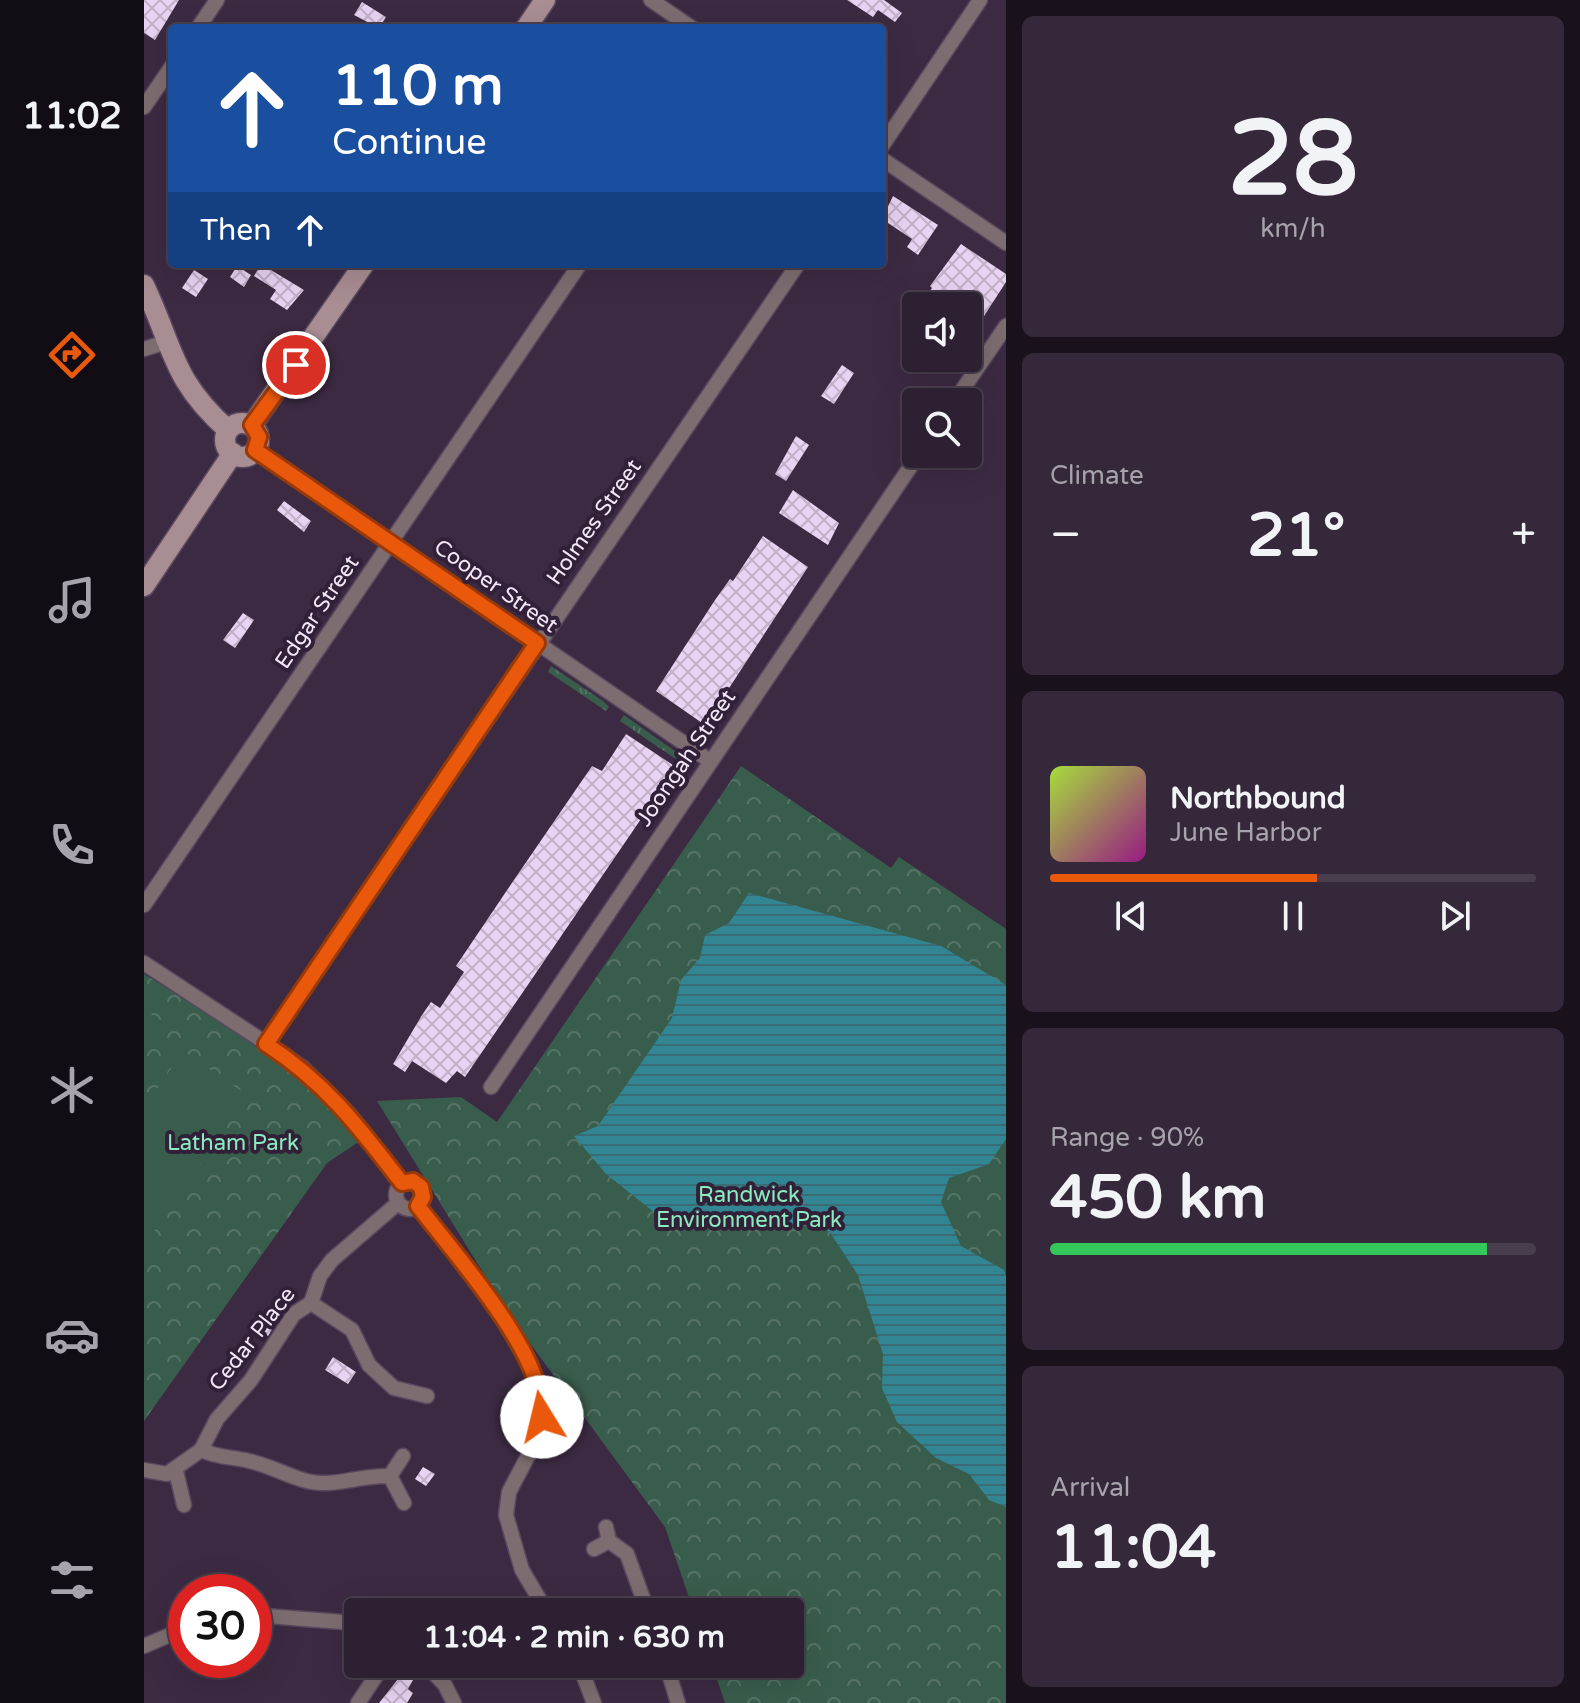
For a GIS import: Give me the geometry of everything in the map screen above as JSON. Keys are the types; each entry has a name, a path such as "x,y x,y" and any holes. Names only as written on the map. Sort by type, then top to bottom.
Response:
{"street":[{"path":"201,24 217,0"},
{"path":"529,24 545,0"},
{"path":"651,0 686,24"},
{"path":"886,140 980,0"},
{"path":"144,107 168,72"},
{"path":"886,162 1006,243"},
{"path":"252,425 361,268"},
{"name":"Edgar Street","path":"144,905 577,268"},
{"name":"Holmes Street","path":"266,1044 795,268"},
{"path":"144,285 166,342 189,389 228,430"},
{"path":"964,388 1006,326"},
{"path":"144,349 166,342"},
{"path":"242,423 252,425 259,437 255,450 247,456 233,453 225,440 228,430 242,423"},
{"name":"Cooper Street","path":"255,450 710,761"},
{"path":"144,586 233,453"},
{"name":"Joongah Street","path":"491,1087 909,468"},
{"path":"144,963 302,1067 367,1135 402,1183"},
{"path":"413,1181 421,1187 423,1197 418,1206 407,1209 398,1203 396,1192 402,1183 413,1181"},
{"name":"Cedar Place","path":"176,1471 201,1450 217,1419 251,1380 294,1314 311,1303 320,1276 332,1260 398,1203"},
{"path":"418,1206 500,1314 540,1384 544,1398 542,1417 509,1492 506,1515 522,1570 539,1598"},
{"path":"311,1303 352,1330 369,1365 394,1388 427,1396"},
{"path":"201,1450 223,1460 247,1460 310,1482 326,1484 362,1475 390,1476"},
{"path":"390,1476 403,1456"},
{"path":"144,1470 167,1474 176,1471 184,1505"},
{"path":"390,1476 404,1503"},
{"path":"594,1549 607,1534 627,1554 641,1598"},
{"path":"272,1616 344,1623"},
{"path":"144,1646 168,1636"},
{"path":"358,1703 375,1678"},
{"path":"438,1678 454,1703"},
{"path":"584,1678 594,1703"},
{"path":"670,1678 678,1703"}],"green space":[{"path":"551,666 603,701 609,707 606,711 548,672"},
{"path":"624,715 686,759 686,766 620,721"},
{"name":"Randwick Environment Park","path":"741,766 891,868 899,857 1006,929 1006,1703 725,1703 717,1678 804,1678 804,1598 689,1598 665,1527 510,1316 377,1101 461,1097 497,1122"},
{"name":"Latham Park","path":"144,974 229,1028 290,1072 318,1095 360,1141 327,1163 144,1421"},
{"path":"144,1009 161,1021 144,1046"},
{"path":"183,1051 247,1095 144,1246 144,1108"}],"shaded area":[{"path":"749,893 941,946 1006,985 1006,1139 989,1164 949,1178 941,1202 961,1246 1004,1270 1006,1276 1006,1507 989,1500 969,1474 936,1458 897,1422 882,1388 883,1354 858,1275 829,1231 775,1220 691,1230 659,1216 606,1174 574,1136 598,1126 672,1018 681,980 700,958 705,935 729,923"}],"building":[{"path":"144,0 179,0 155,40 144,33"},
{"path":"847,0 884,0 902,13 895,22 878,10 873,17"},
{"path":"362,2 386,17 382,24 371,24 354,15"},
{"path":"893,196 938,225 918,255 907,247 912,239 886,222 886,211"},
{"path":"961,244 1006,274 1006,282 982,319 982,292 929,292 930,286"},
{"path":"236,268 251,275 244,287 230,277"},
{"path":"259,268 268,268 304,290 287,310 270,299 276,290 254,276"},
{"path":"194,270 208,279 196,297 182,288"},
{"path":"842,365 854,373 834,404 821,396"},
{"path":"796,436 809,445 786,481 775,474"},
{"path":"793,490 839,523 828,545 779,513"},
{"path":"284,501 311,521 304,532 277,510"},
{"path":"763,536 808,567 705,725 656,691 715,600 730,579 733,581"},
{"path":"243,613 254,620 235,648 223,640"},
{"path":"626,734 676,767 465,1077 457,1071 446,1083 412,1061 405,1072 393,1064 431,1002 440,1008 464,972 456,966 592,766 602,771"},
{"path":"266,1318 275,1324 268,1336 259,1330"},
{"path":"333,1357 356,1372 348,1384 325,1370"},
{"path":"423,1467 435,1474 426,1486 415,1479"},
{"path":"399,1678 414,1678 408,1689 413,1693 407,1703 379,1703"}],"route":[{"path":"296,365 252,425 259,437 255,450 537,643 266,1044 302,1067 330,1093 367,1135 402,1183 413,1181 421,1187 423,1197 418,1206 500,1314 540,1384 544,1398 542,1417"}]}
